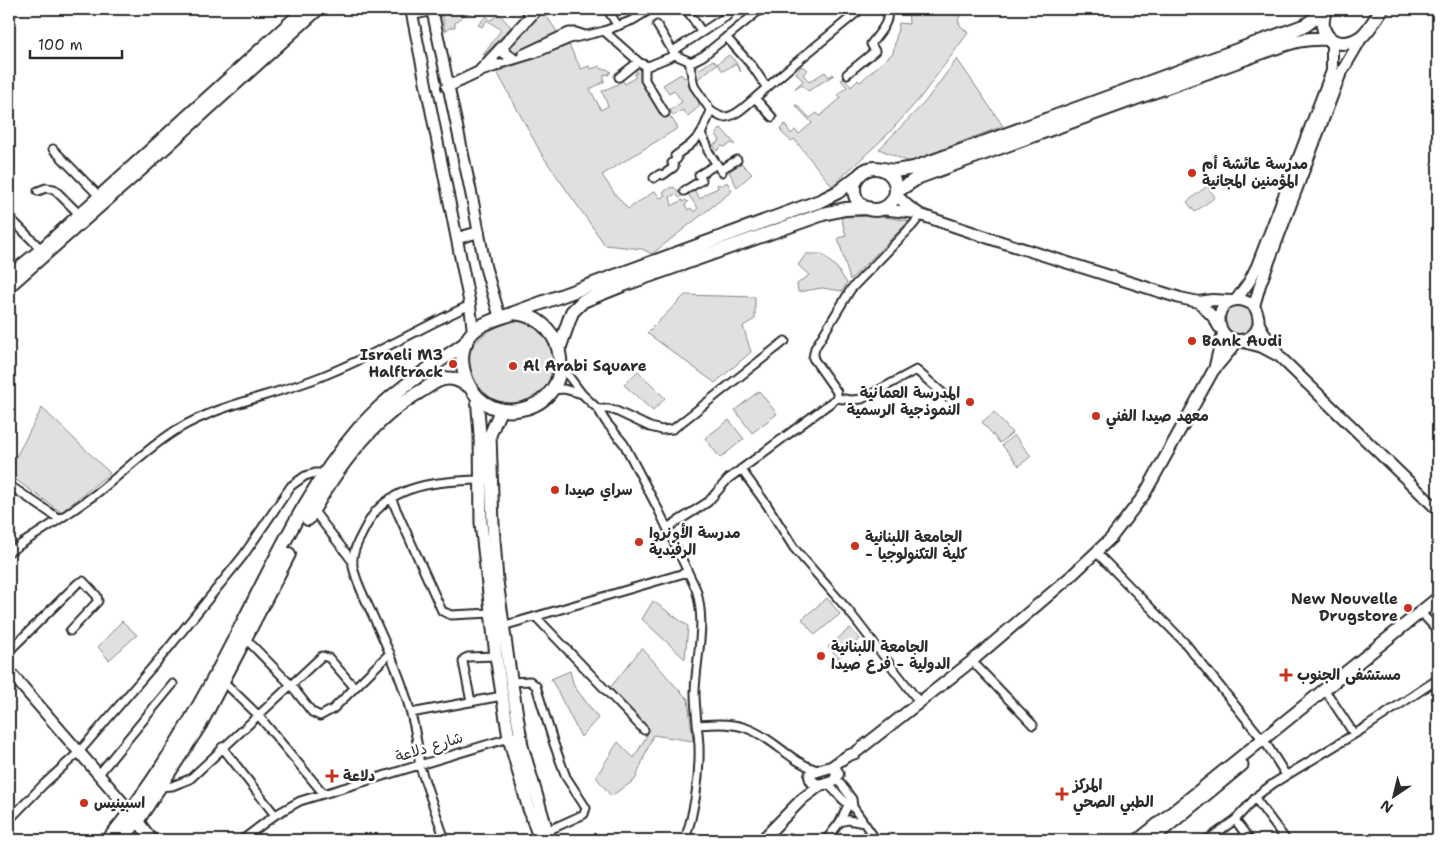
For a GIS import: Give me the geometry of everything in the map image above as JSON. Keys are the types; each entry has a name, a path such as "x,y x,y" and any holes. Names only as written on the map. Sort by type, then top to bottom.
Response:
{"highway":[{"path":"895,193 919,177 1297,40 1312,38 1342,43 1350,42 1362,36 1382,9"},
{"path":"1325,10 1322,26 1325,34 1331,40"},
{"path":"121,840 190,721 266,577 324,473 361,426 378,408 489,323 820,201 838,192 862,172 869,169 903,171 914,168 1306,25 1325,10"},
{"path":"443,379 457,380 492,407 515,411 529,408 542,401 556,383 560,366 559,349 574,308 583,302 689,261 823,214 845,209 874,208 891,202 895,193 894,179 883,169"},
{"path":"857,177 854,189 858,201 874,208"},
{"path":"514,313 526,314 538,320 548,330 559,349"},
{"path":"469,338 463,362 464,371 473,391"},
{"path":"108,840 135,816 159,787 200,725 313,510 356,448 371,430 401,404 443,379 446,370 442,363 438,362"}],"main road":[{"path":"9,275 41,249 54,243 79,214 142,163 304,9"},
{"path":"9,287 142,163 319,9"},
{"path":"469,338 470,305 412,12 432,9 486,266 500,318"},
{"path":"479,72 531,11"},
{"path":"1254,306 1260,285 1340,75 1362,36"},
{"path":"1214,371 1222,331 1219,320 1220,312 1225,305 1234,300 1249,282 1257,266 1332,71 1331,40"},
{"path":"502,46 505,53 512,58"},
{"path":"448,87 497,65"},
{"path":"895,193 919,214"},
{"path":"762,840 802,799 824,784 855,753 972,661 1096,552 1129,516 1144,495 1214,371 1239,341 1249,338 1256,332 1259,324 1259,314 1254,306 1243,300 1199,302 994,240 919,214 874,208"},
{"path":"458,238 479,232"},
{"path":"1199,302 1214,318 1222,331 1232,340 1262,347 1280,357"},
{"path":"1259,324 1280,357 1438,510"},
{"path":"473,391 480,435 479,480 511,682 514,736"},
{"path":"501,409 490,434 489,545 491,613 502,696 514,736 528,806 546,837"},
{"path":"1151,840 1324,691 1438,598"},
{"path":"1138,840 1264,742 1329,696 1438,608"},
{"path":"9,671 135,816 152,840"},
{"path":"813,776 835,773"},
{"path":"813,776 816,784 824,784"},
{"path":"802,799 813,776"}],"street":[{"path":"606,9 618,26"},
{"path":"497,65 534,54 585,35 618,26 651,9"},
{"path":"686,9 702,32"},
{"path":"619,77 642,63 656,63 674,53 727,16 722,9"},
{"path":"657,26 674,53 690,61 703,56 761,9"},
{"path":"690,61 694,86 711,111 723,117 731,115 755,98 861,9"},
{"path":"847,74 874,51 871,44 888,19 886,9"},
{"path":"604,31 642,63 645,80 665,113"},
{"path":"497,65 569,32 585,35"},
{"path":"726,37 753,67 767,88"},
{"path":"755,98 772,117"},
{"path":"654,178 660,174 664,175 674,167 672,163 677,159 675,156 701,134 711,111"},
{"path":"701,134 708,151 720,169"},
{"path":"53,150 99,196"},
{"path":"684,191 702,180 699,175 720,169 737,160"},
{"path":"38,191 46,188 54,189 79,214"},
{"path":"837,398 837,392 813,358 815,348 851,289 912,226 919,214"},
{"path":"9,217 41,249"},
{"path":"9,552 98,492 157,443 190,423 228,406 295,386 368,358 435,321 470,305"},
{"path":"598,409 609,408 656,429 673,428 785,341"},
{"path":"560,366 582,394 598,409 628,452 696,589 701,612 701,639 695,691 699,767 695,806 684,840"},
{"path":"667,528 708,502 724,483 741,469 837,398 862,399 916,370 946,396"},
{"path":"552,390 564,389 582,394"},
{"path":"741,469 767,505 794,548 848,610 920,703"},
{"path":"9,820 79,752 167,650 243,556 291,486 305,476 315,472 324,473"},
{"path":"352,562 360,538 371,518 376,510 391,498 435,483 479,480"},
{"path":"9,485 58,518"},
{"path":"391,498 442,611 450,615 491,613"},
{"path":"313,510 352,562 357,580 402,680 411,713 419,753 419,764 445,840"},
{"path":"1096,552 1179,637 1264,742 1286,775"},
{"path":"503,626 688,572"},
{"path":"9,651 83,581 97,596 98,601 70,631"},
{"path":"536,617 644,730"},
{"path":"1426,618 1438,631"},
{"path":"245,638 291,685 312,712 320,716 333,709 390,653"},
{"path":"159,787 186,782 222,747 324,656 329,658 354,687"},
{"path":"471,702 464,659 468,657 496,656"},
{"path":"972,661 1033,725"},
{"path":"1210,840 1235,820 1265,789 1438,680"},
{"path":"511,682 530,681 536,686 566,777 586,808 584,814 546,837"},
{"path":"224,682 258,715 323,793"},
{"path":"99,774 172,684"},
{"path":"411,713 502,696"},
{"path":"1329,696 1354,734"},
{"path":"697,725 718,724 744,727 757,733 798,762 813,776"},
{"name":"شارع دلاعة","path":"242,840 275,814 300,801 514,736"},
{"path":"222,747 275,814"},
{"path":"826,840 840,822 852,799 835,773"},
{"path":"824,784 835,790 850,806 876,840"},
{"path":"1256,798 1286,840"},
{"path":"840,822 848,820 864,823"},
{"path":"1235,820 1250,840"}],"shaded area":[{"path":"441,9 475,9 455,23 455,27 445,31"},
{"path":"908,9 964,9 958,20 968,33 920,98 888,134 832,186 794,139 791,141 780,129 785,124 791,134 795,130 799,134 812,123 795,105 810,118 817,113 820,116 841,98 838,94 847,87 841,80 845,78 851,87 858,80 860,82 893,53 899,23 909,24"},
{"path":"539,11 546,15 559,35 512,56 507,51 507,44"},
{"path":"499,14 511,27 483,55 501,30 487,20 482,27 478,25 486,16 491,20"},
{"path":"569,45 581,69 589,66 591,69 600,66 601,69 607,69 611,72 609,75 604,74 604,82 590,89 601,110 608,106 602,91 618,84 618,81 622,80 625,84 636,77 634,75 637,73 634,69 639,66 678,128 602,175 628,209 655,191 660,198 665,195 663,192 671,187 674,187 678,192 681,190 683,195 679,198 676,194 670,197 672,206 682,200 683,202 686,200 688,202 685,205 688,210 691,208 694,212 698,208 687,193 693,188 700,199 718,188 717,185 721,186 727,182 732,191 652,254 642,249 605,245 542,155 497,72"},
{"path":"729,55 741,72 735,64 723,71 717,64"},
{"path":"957,59 1003,126 909,162 879,149 925,102"},
{"path":"713,60 717,64 694,82 694,62 700,69"},
{"path":"801,66 808,70 803,74 809,82 825,72 829,77 834,75 808,91 802,85 796,89 803,81 796,73"},
{"path":"681,74 684,78 690,75 700,106 688,116 683,110 673,116 670,110 682,102 674,90 669,93 663,85"},
{"path":"721,128 735,144 722,146 717,151 713,145 720,141 716,134"},
{"path":"741,163 752,174 737,187 729,172"},
{"path":"1207,186 1215,197 1195,212 1187,202"},
{"path":"878,216 909,221 850,280 838,238 846,236 841,217"},
{"path":"806,254 822,254 837,268 847,283 842,291 822,288 798,292 797,284 809,275 798,265"},
{"path":"685,295 755,297 755,319 743,326 751,352 715,383 647,333"},
{"path":"1238,305 1249,309 1255,319 1250,334 1238,338 1224,329 1224,316 1229,308"},
{"path":"522,319 545,333 551,342 555,362 554,373 545,391 528,403 503,404 490,401 479,390 469,371 468,360 471,350 487,333 510,322"},
{"path":"638,371 665,398 653,411 624,385"},
{"path":"759,391 777,414 752,433 735,410"},
{"path":"42,408 110,473 61,512 9,475 9,470"},
{"path":"994,412 1012,433 1000,443 982,422"},
{"path":"729,420 744,439 720,458 705,438"},
{"path":"1014,435 1031,456 1019,466 1002,445"},
{"path":"827,598 840,614 815,635 802,619"},
{"path":"653,601 688,626 685,659 642,619"},
{"path":"122,621 137,635 109,660 98,647"},
{"path":"850,628 860,639 838,658 828,647"},
{"path":"642,648 688,699 693,741 653,735 635,780 611,796 596,777 618,742 634,758 647,735 609,689"},
{"path":"570,671 574,686 598,718 581,737 551,679"}],"place":[{"name":"مدرسة عائشة أم المؤمنين المجانية","path":"1192,173"},
{"name":"Bank Audi","path":"1192,341"},
{"name":"Israeli M3 Halftrack","path":"453,364"},
{"name":"Al Arabi Square","path":"513,366"},
{"name":"المدرسة العمانية النموذجية الرسمية","path":"970,402"},
{"name":"معهد صيدا الفني","path":"1096,416"},
{"name":"سراي صيدا","path":"555,490"},
{"name":"مدرسة الأونروا الرفيدية","path":"639,542"},
{"name":"الجامعة اللبنانية - كلية التكنولوجيا","path":"855,546"},
{"name":"New Nouvelle Drugstore","path":"1408,608"},
{"name":"الجامعة اللبنانية الدولية - فرع صيدا","path":"821,656"},
{"name":"مستشفى الجنوب","path":"1286,675"},
{"name":"دلاعة","path":"332,776"},
{"name":"المركز الطبي الصحي","path":"1062,794"},
{"name":"اسبينيس","path":"84,803"}]}
